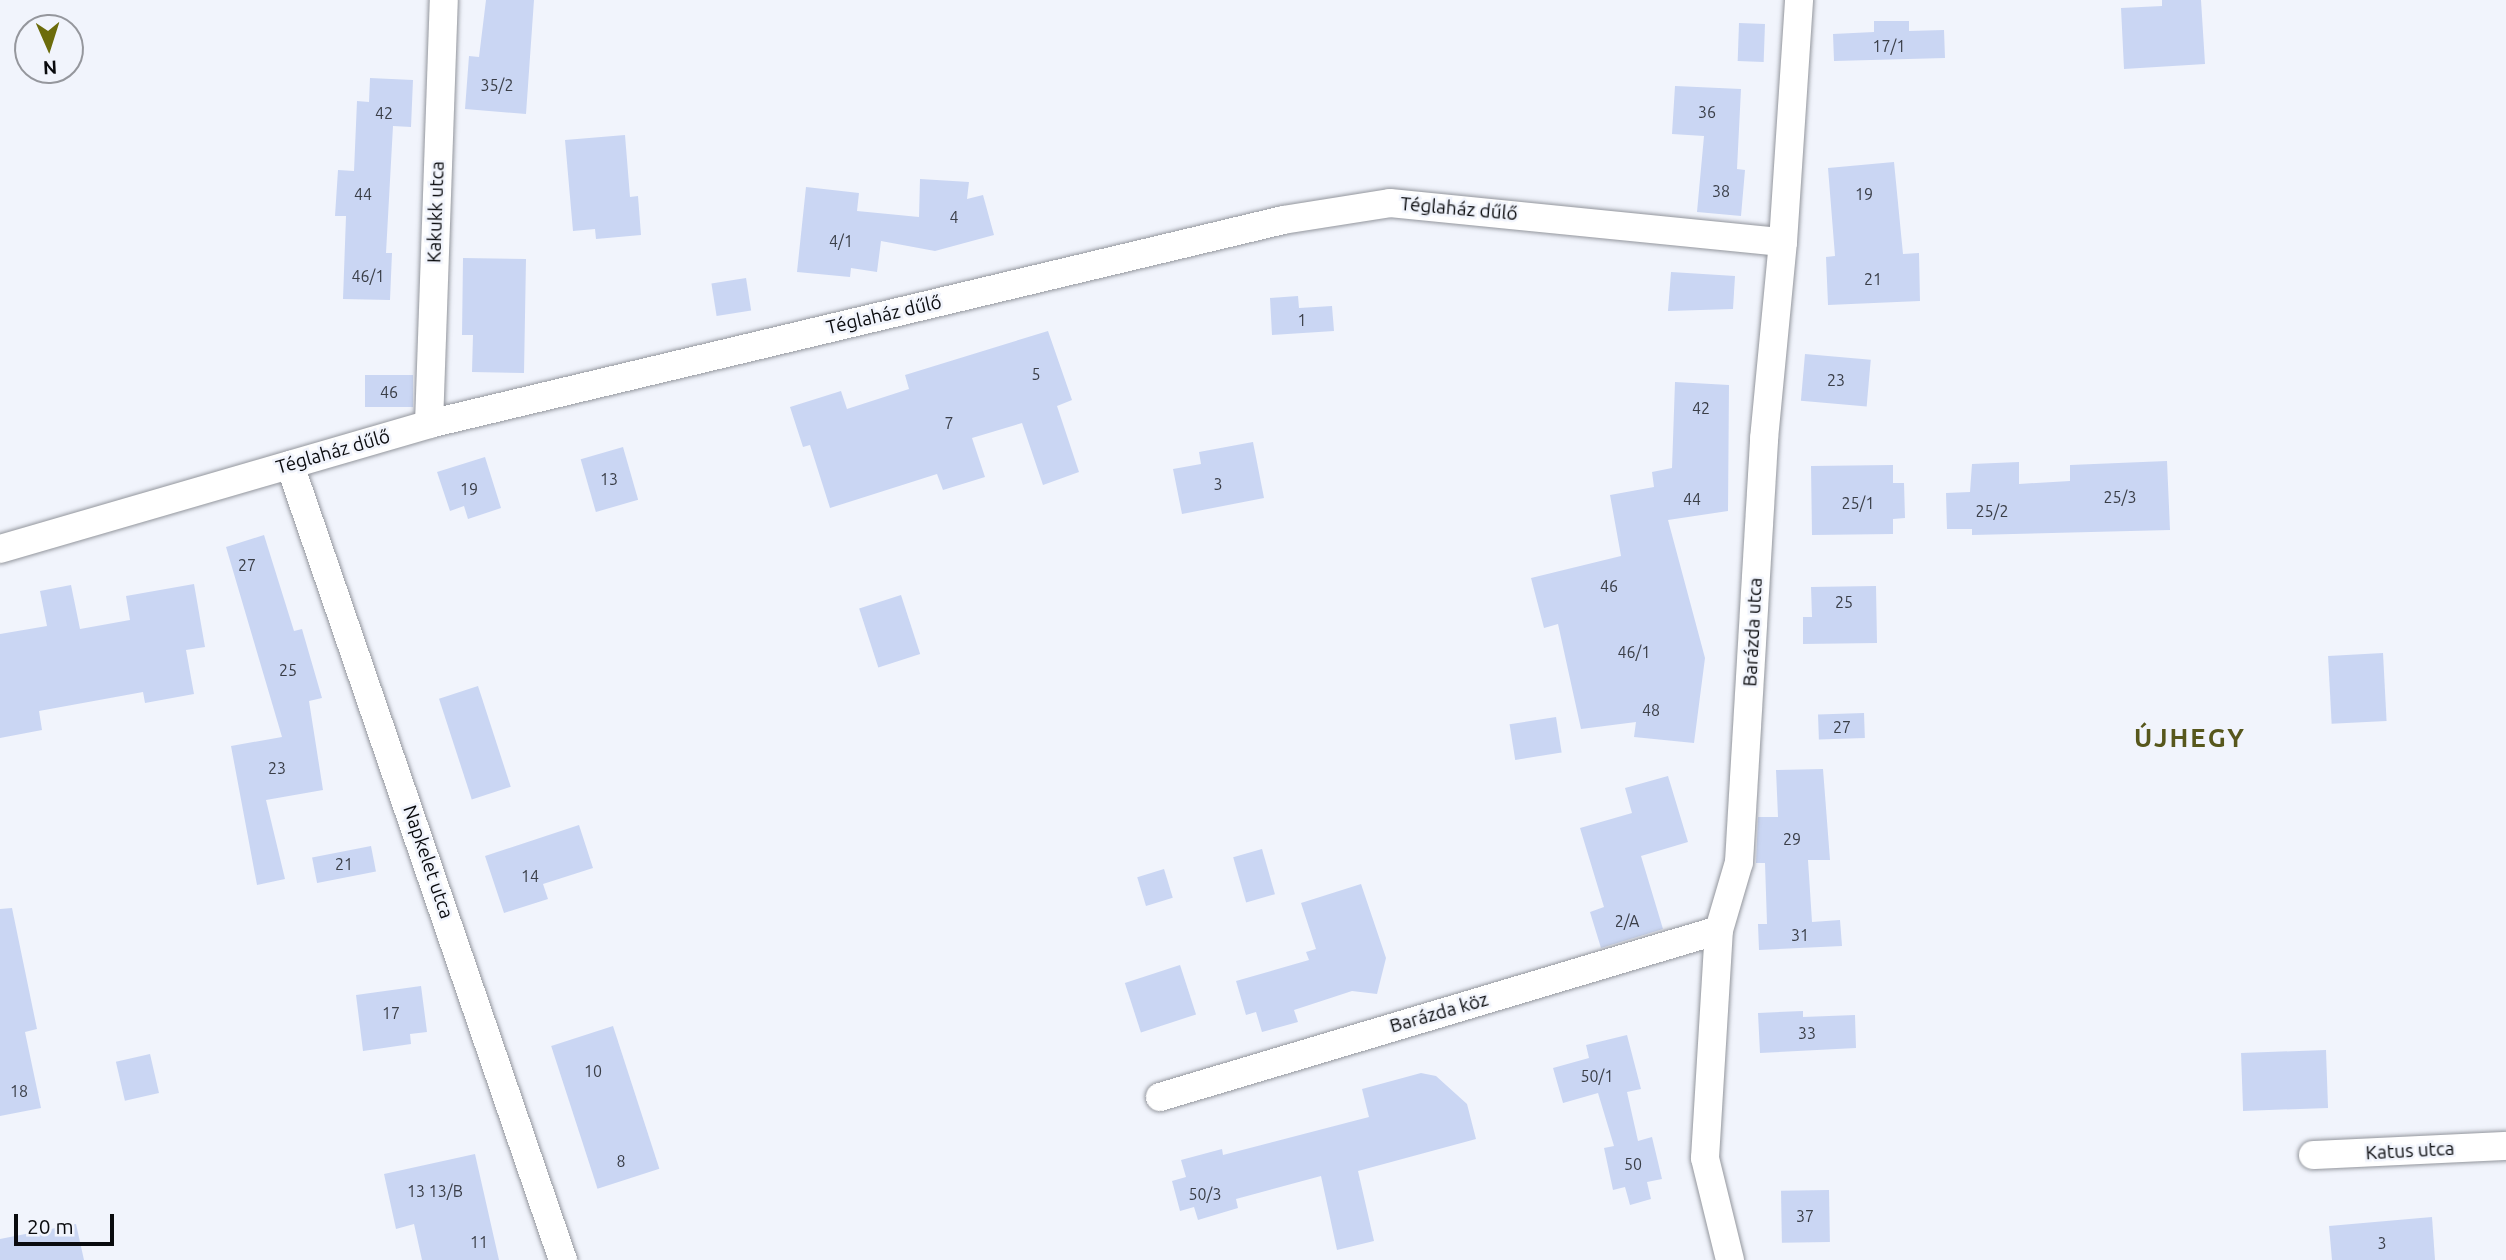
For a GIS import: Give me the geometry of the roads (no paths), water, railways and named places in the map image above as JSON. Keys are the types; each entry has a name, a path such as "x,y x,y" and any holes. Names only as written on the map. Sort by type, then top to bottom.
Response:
{"street":[{"name":"Kakukk utca","path":"429,424 444,0"},
{"name":"Barázda utca","path":"1730,1260 1705,1158 1719,930 1739,862 1764,439 1783,242 1799,0"},
{"name":"Téglaház dűlő","path":"0,550 429,424 1283,220 1390,202 1783,242"},
{"name":"Napkelet utca","path":"290,465 563,1260"},
{"name":"Barázda köz","path":"1160,1097 1719,930"},
{"name":"Katus utca","path":"2313,1155 2506,1146"}],"district":[{"name":"ÚJHEGY","path":"2190,738"}]}
